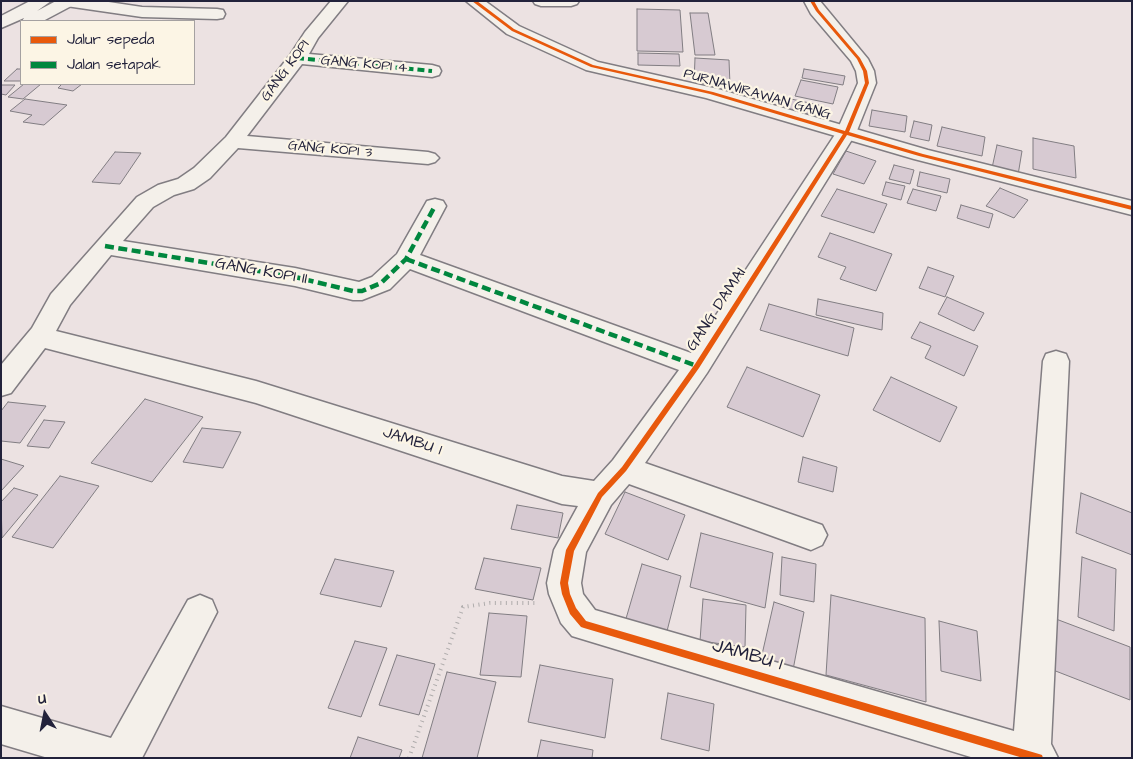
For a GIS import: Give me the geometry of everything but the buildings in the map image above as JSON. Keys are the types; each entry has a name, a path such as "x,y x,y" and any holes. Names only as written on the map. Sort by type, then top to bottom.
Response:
{"street":[{"path":"1,23 44,1"},
{"path":"32,20 68,1 142,12 217,14"},
{"name":"GANG KOPI","path":"233,141 297,58 311,36 340,1"},
{"name":"PURNAWIRAWAN GANG","path":"475,1 512,30 592,66 711,93 921,155 1132,208"},
{"path":"542,1 571,1"},
{"name":"GANG DAMAI","path":"600,495 624,469 697,366 846,133 867,83 865,71 859,59 817,10 812,1"},
{"path":"1,36 20,26"},
{"name":"GANG KOPI 4","path":"297,58 432,71"},
{"path":"1,385 41,335 60,300 145,202 166,190 186,184 202,173 233,141"},
{"name":"GANG KOPI 3","path":"233,141 428,158"},
{"name":"GANG KOPI II","path":"105,246 295,277 353,292 380,283 406,259 435,206"},
{"path":"406,259 697,366"},
{"name":"JAMBU 1","path":"41,335 56,342 256,392 562,490 600,495 570,550 564,583 569,604 584,624 1034,757"},
{"path":"1034,757 1056,361"},
{"path":"624,469 811,535"},
{"path":"121,758 200,612"},
{"path":"1,725 113,758"}],"path":[{"path":"409,758 463,607 490,603 569,604"}],"marked path":[{"path":"297,58 432,71"},
{"path":"105,246 295,277 353,291 362,291 381,283 406,259 435,206"},
{"path":"406,259 697,366"}],"cycle path":[{"path":"474,1 513,30 592,66 711,93 921,155 1132,208"},
{"path":"812,1 817,10 859,59 865,71 867,83 846,133 697,366 624,469 600,495 570,550 564,583 566,594 573,611 584,624 1039,758"}]}
